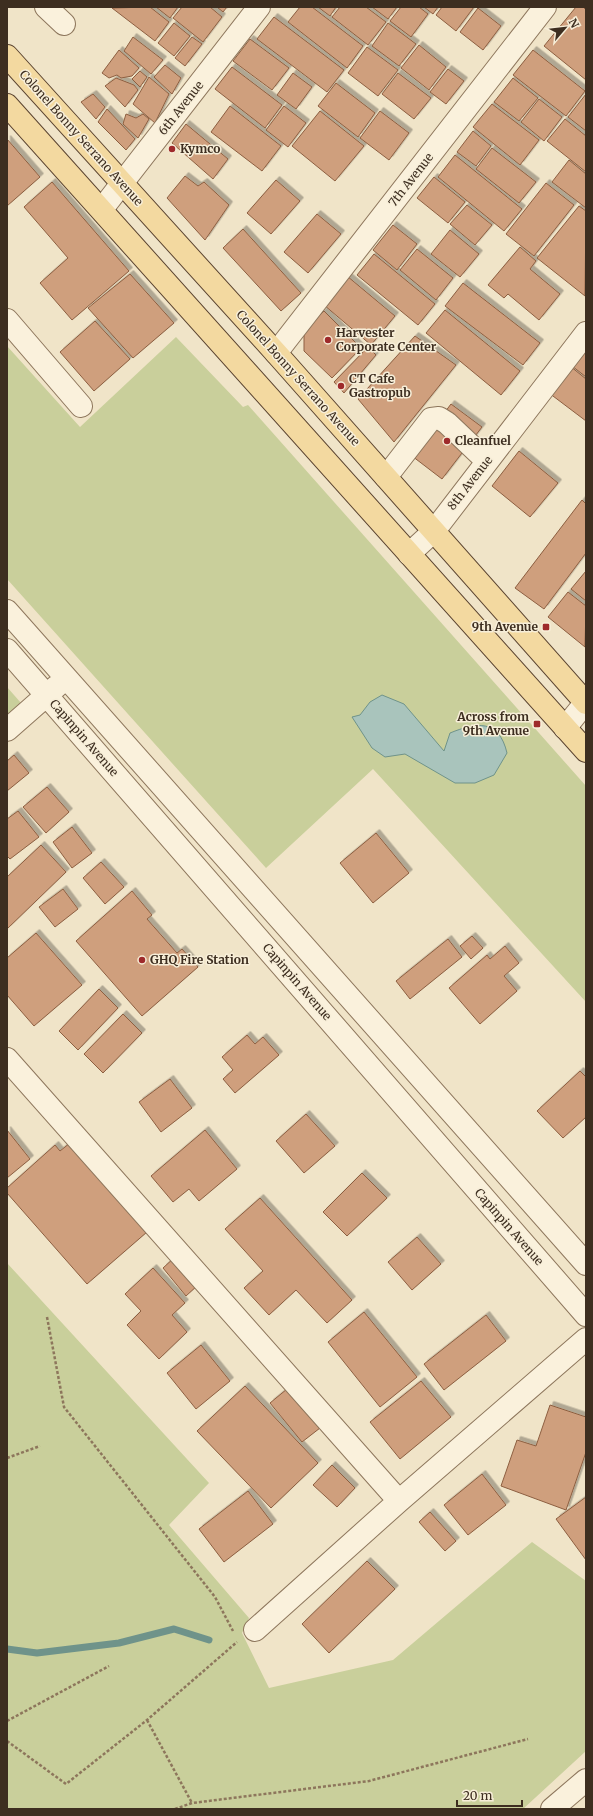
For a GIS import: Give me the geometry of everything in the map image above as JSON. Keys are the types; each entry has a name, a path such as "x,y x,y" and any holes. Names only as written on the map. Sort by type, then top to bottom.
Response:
{"main road":[{"name":"Colonel Bonny Serrano Avenue","path":"7,56 122,185 276,353 586,702"},
{"path":"7,105 102,209 408,554 586,751"}],"street":[{"path":"46,7 64,24"},
{"name":"6th Avenue","path":"102,209 259,7"},
{"name":"7th Avenue","path":"276,353 545,7"},
{"path":"7,320 81,406"},
{"name":"8th Avenue","path":"408,554 434,531 586,333"},
{"path":"386,477 431,420 439,418 447,423 487,461"},
{"path":"7,610 586,1264"},
{"name":"Capinpin Avenue","path":"7,650 586,1315"},
{"path":"7,730 66,678"},
{"path":"566,728 586,702"},
{"path":"7,1059 399,1501"},
{"path":"242,1635 586,1339"},
{"path":"552,1809 586,1780"}],"path":[{"path":"7,1741 66,1784 147,1720 242,1635 215,1597 64,1407 47,1316"},
{"path":"7,1458 40,1446"},
{"path":"7,1721 109,1666"},
{"path":"147,1720 192,1803"},
{"path":"175,1809 192,1803 368,1781 528,1739"}],"green space":[{"path":"176,337 243,407 248,405 586,786 586,1002 373,769 266,868 7,579 7,346 80,427"},
{"path":"7,687 21,703 7,716"},
{"path":"7,1263 209,1483 169,1525 249,1618 242,1633 269,1688 393,1660 532,1542 586,1581 586,1751 523,1809 7,1809"}],"water":[{"path":"382,695 404,704 444,751 450,733 469,727 486,726 499,734 507,753 494,775 475,783 455,783 405,754 385,757 372,748 352,717 360,715 370,702"}],"building":[{"path":"150,7 169,22 155,41 112,8"},
{"path":"156,7 178,7 170,18"},
{"path":"182,7 210,7 222,17 203,42 173,18"},
{"path":"217,7 227,7 223,12"},
{"path":"300,7 312,7 363,46 347,68 288,22"},
{"path":"318,7 336,7 330,16"},
{"path":"340,7 366,7 386,22 368,45 332,17"},
{"path":"372,7 397,7 388,19"},
{"path":"401,7 419,7 428,14 411,37 390,21"},
{"path":"424,7 438,7 433,14"},
{"path":"442,7 474,7 456,31 436,15"},
{"path":"576,7 583,7 586,10 586,80 544,46"},
{"path":"478,8 501,26 483,50 460,32"},
{"path":"274,17 344,70 327,92 257,39"},
{"path":"174,23 190,36 174,56 158,43"},
{"path":"388,23 416,44 399,66 372,46"},
{"path":"133,37 163,60 151,74 124,51"},
{"path":"192,37 202,44 185,66 175,58"},
{"path":"250,39 289,68 272,90 233,61"},
{"path":"419,45 446,67 429,90 401,68"},
{"path":"367,47 398,70 378,96 348,73"},
{"path":"119,50 139,68 132,76 121,78 117,75 109,78 102,73"},
{"path":"533,50 585,91 566,116 513,75"},
{"path":"165,65 181,78 172,94 154,77"},
{"path":"232,67 282,105 265,128 215,89"},
{"path":"448,69 464,81 446,104 430,92"},
{"path":"140,71 147,77 140,87 132,79"},
{"path":"293,73 312,87 296,109 277,95"},
{"path":"398,73 431,98 414,119 382,94"},
{"path":"149,77 169,94 155,123 133,104"},
{"path":"116,78 134,85 138,90 125,107 105,86"},
{"path":"513,78 538,98 519,121 494,102"},
{"path":"336,83 375,113 358,137 318,106"},
{"path":"93,94 105,107 96,119 81,102"},
{"path":"586,94 586,131 568,117"},
{"path":"539,99 562,117 544,141 521,122"},
{"path":"492,104 539,140 520,165 473,127"},
{"path":"230,106 281,146 262,171 211,132"},
{"path":"284,106 306,123 288,147 266,130"},
{"path":"107,109 135,139 126,150 98,122"},
{"path":"320,111 364,146 335,181 292,146"},
{"path":"380,111 409,133 389,160 360,138"},
{"path":"126,114 136,118 143,114 149,119 138,138 123,124"},
{"path":"565,119 586,136 586,172 547,141"},
{"path":"186,124 228,159 213,179 172,143"},
{"path":"473,131 491,146 476,166 457,152"},
{"path":"7,139 40,177 7,206"},
{"path":"492,148 536,182 519,203 476,169"},
{"path":"455,155 522,209 504,231 438,177"},
{"path":"569,160 586,174 586,208 552,182"},
{"path":"185,176 198,186 204,182 229,205 205,240 167,198"},
{"path":"434,177 465,202 448,223 417,198"},
{"path":"276,180 300,201 271,234 247,213"},
{"path":"52,182 129,271 72,320 40,283 68,258 24,207"},
{"path":"546,183 574,205 534,256 506,234"},
{"path":"467,205 492,225 475,245 450,224"},
{"path":"579,206 586,211 585,296 537,258"},
{"path":"317,214 341,234 308,273 284,252"},
{"path":"393,225 417,244 397,270 373,250"},
{"path":"243,229 301,293 281,311 223,248"},
{"path":"450,230 479,254 460,277 431,254"},
{"path":"520,247 536,261 530,269 560,294 539,320 508,294 504,298 488,285"},
{"path":"417,249 453,278 436,300 400,270"},
{"path":"374,254 435,304 418,325 357,275"},
{"path":"130,274 174,323 133,358 88,308"},
{"path":"347,276 395,316 371,345 324,305"},
{"path":"463,283 540,343 523,365 445,306"},
{"path":"445,310 520,371 501,395 426,333"},
{"name":"Harvester Corporate Center","path":"324,311 361,348 332,378 304,351 304,331"},
{"path":"95,321 130,359 94,391 60,352"},
{"path":"415,336 456,365 394,442 358,399"},
{"path":"368,347 376,355 344,393 334,382"},
{"path":"586,347 586,377 572,366"},
{"path":"570,366 586,379 586,421 549,393"},
{"name":"Cleanfuel","path":"451,404 482,427 442,479 412,456"},
{"path":"519,451 558,483 530,517 492,486"},
{"path":"582,500 586,504 586,553 544,609 515,588"},
{"path":"586,571 586,601 571,589"},
{"path":"568,592 586,606 585,647 548,617"},
{"path":"14,755 29,773 7,791 7,761"},
{"path":"47,787 69,812 46,833 23,807"},
{"path":"18,811 39,837 10,859 7,856 7,819"},
{"path":"72,827 92,853 72,868 53,842"},
{"path":"376,833 409,873 373,903 340,863"},
{"path":"41,845 66,872 7,929 7,877"},
{"path":"101,862 124,887 105,904 83,878"},
{"path":"63,889 78,909 55,927 39,907"},
{"name":"GHQ Fire Station","path":"132,891 152,915 147,919 177,953 182,949 198,967 142,1016 76,941"},
{"path":"36,933 82,985 34,1026 7,995 7,958"},
{"path":"472,936 483,948 471,959 460,946"},
{"path":"448,939 462,957 410,999 396,981"},
{"path":"505,946 519,963 504,976 517,991 480,1024 449,988 487,955 490,959"},
{"path":"99,989 118,1008 78,1050 59,1031"},
{"path":"123,1014 142,1033 103,1073 84,1054"},
{"path":"247,1035 255,1044 263,1037 279,1055 235,1093 223,1079 233,1070 222,1057"},
{"path":"580,1071 586,1077 586,1117 563,1138 537,1111"},
{"path":"170,1079 192,1108 161,1132 139,1102"},
{"path":"306,1114 335,1146 304,1173 276,1141"},
{"path":"7,1130 30,1159 7,1178"},
{"path":"205,1130 237,1169 199,1201 189,1189 173,1202 151,1176"},
{"path":"70,1143 147,1232 87,1284 7,1193 7,1188 55,1145 60,1151"},
{"path":"362,1173 387,1198 347,1236 323,1212"},
{"path":"260,1198 352,1300 327,1323 296,1290 269,1315 244,1288 263,1271 225,1229"},
{"path":"417,1237 441,1264 412,1290 388,1262"},
{"path":"175,1257 198,1285 186,1296 163,1268"},
{"path":"153,1268 185,1303 172,1315 187,1332 159,1359 127,1325 141,1311 125,1294"},
{"path":"364,1312 417,1377 380,1407 328,1342"},
{"path":"486,1315 506,1341 444,1390 424,1364"},
{"path":"201,1345 230,1381 196,1409 167,1373"},
{"path":"421,1381 451,1417 400,1459 370,1422"},
{"path":"245,1386 318,1463 271,1508 197,1431"},
{"path":"287,1389 320,1428 302,1442 270,1403"},
{"path":"550,1405 586,1417 586,1452 566,1510 501,1486 517,1440 536,1446"},
{"path":"332,1465 355,1488 337,1507 313,1485"},
{"path":"482,1474 506,1505 468,1535 444,1505"},
{"path":"248,1491 273,1524 224,1562 199,1529"},
{"path":"586,1497 586,1560 556,1519"},
{"path":"430,1512 456,1541 445,1551 419,1522"},
{"path":"367,1561 395,1589 329,1653 302,1624"}],"waterway":[{"path":"7,1649 37,1653 119,1643 174,1629 209,1640"}],"place":[{"name":"Kymco","path":"172,149"},
{"name":"Harvester Corporate Center","path":"328,340"},
{"name":"CT Cafe Gastropub","path":"341,386"},
{"name":"Cleanfuel","path":"447,441"},
{"name":"9th Avenue","path":"546,627"},
{"name":"Across from 9th Avenue","path":"537,724"},
{"name":"GHQ Fire Station","path":"142,960"}]}
